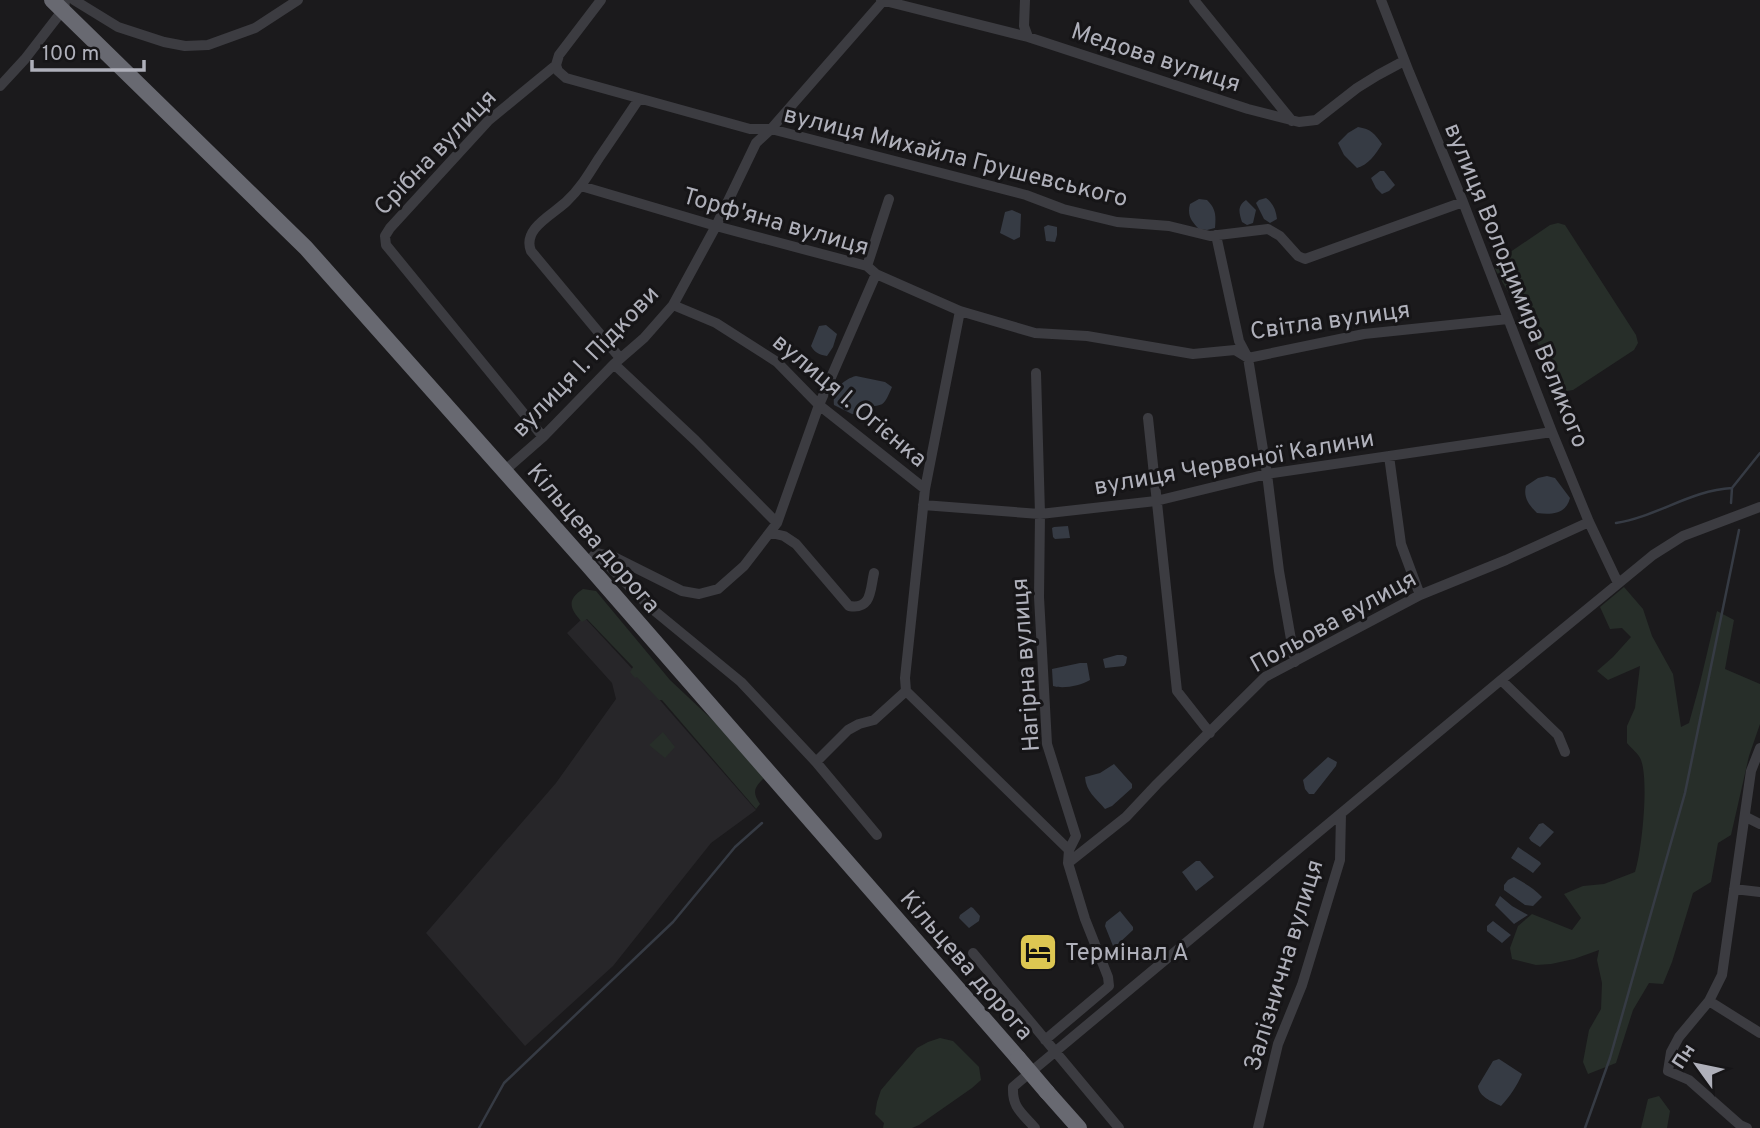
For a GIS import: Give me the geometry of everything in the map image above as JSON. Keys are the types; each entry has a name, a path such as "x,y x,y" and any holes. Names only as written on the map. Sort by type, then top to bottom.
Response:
{"highway":[{"name":"Кільцева дорога","path":"52,0 68,4 306,248 504,471 592,559 1079,1128"}],"street":[{"path":"0,86 68,4 118,27 164,43 185,46 208,45 255,28 298,0"},
{"name":"Срібна вулиця","path":"543,437 386,245 385,236 488,121 556,65 559,55 601,0"},
{"name":"Медова вулиця","path":"882,0 1028,37 1248,110 1299,122 1316,120 1357,88 1404,61"},
{"name":"вулиця І. Підкови","path":"504,471 543,437 617,361 644,338 673,305 716,226 756,143 882,0"},
{"path":"1025,0 1024,26 1028,37"},
{"path":"1195,0 1293,121"},
{"name":"вулиця Володимира Великого","path":"1381,0 1552,432 1589,522 1618,583"},
{"name":"вулиця Михайла Грушевського","path":"556,65 566,78 639,99 750,129 771,129 1026,195 1063,209 1117,222 1169,226 1210,236 1268,229 1280,236 1298,256 1305,259 1463,202"},
{"path":"639,99 581,186 534,229 528,245 617,361 777,523"},
{"name":"Торф'яна вулиця","path":"581,186 871,270 960,312 1035,333"},
{"path":"592,559 614,557 682,591 699,594 718,589 744,566 777,523 871,270 889,199"},
{"path":"1216,235 1238,341 1248,358 1295,662"},
{"name":"вулиця І. Огієнка","path":"673,305 716,323 777,362 819,405 925,489"},
{"path":"960,312 925,489 905,678 906,691 1069,850"},
{"name":"Світла вулиця","path":"1035,333 1087,336 1193,354 1235,350 1248,358 1364,334 1508,319"},
{"name":"Нагірна вулиця","path":"1036,373 1040,514 1039,597 1047,744 1076,836 1069,850 1068,863"},
{"path":"1148,418 1177,691 1210,733"},
{"name":"вулиця Червоної Калини","path":"923,505 1040,514 1156,501 1267,474 1552,432"},
{"path":"1389,456 1401,544 1420,595"},
{"name":"Залізнична вулиця","path":"1035,1128 1015,1105 1013,1087 1653,555 1683,536 1760,507"},
{"name":"Польова вулиця","path":"1068,863 1120,823 1265,677 1420,595 1589,522"},
{"path":"771,533 784,536 796,544 849,606 863,606 868,601 874,573"},
{"path":"592,559 741,682 816,762 877,835"},
{"path":"1501,680 1558,735 1565,752"},
{"path":"816,762 848,730 874,720 906,691"},
{"path":"1747,1128 1689,1080 1668,1071 1671,1052 1679,1037 1709,1002 1722,975 1751,771 1760,748"},
{"name":"Залізнична вулиця","path":"1258,1128 1279,1044 1302,985 1340,860 1341,814"},
{"path":"1745,817 1760,824"},
{"path":"1045,1040 1109,986 1068,863"},
{"path":"1734,889 1760,892"},
{"path":"973,953 1119,1128"},
{"path":"1709,1002 1760,1033"}],"shaded area":[{"path":"1358,127 1372,132 1382,144 1368,162 1357,168 1344,155 1338,143"},
{"path":"1384,171 1395,185 1382,194 1371,178"},
{"path":"1266,198 1277,216 1277,219 1270,223 1264,219 1256,203"},
{"path":"1199,199 1207,200 1214,209 1215,228 1199,229 1189,215 1190,204"},
{"path":"1246,200 1256,210 1253,223 1247,225 1242,222 1240,213 1240,207"},
{"path":"1012,210 1021,214 1020,237 1014,240 1000,233 1005,212"},
{"path":"1550,225 1565,225 1636,335 1638,343 1634,350 1573,390 1567,391 1495,269 1500,259"},
{"path":"1044,227 1057,227 1055,242 1046,241"},
{"path":"826,325 837,334 827,356 818,353 811,346 819,326"},
{"path":"856,376 885,382 892,387 882,404 862,407 859,413 852,414 834,405 834,400 839,386"},
{"path":"1547,476 1555,478 1570,498 1558,512 1537,513 1527,501 1526,486"},
{"path":"1068,526 1070,538 1053,537 1052,528"},
{"path":"1624,587 1643,609 1652,636 1673,674 1681,727 1689,723 1717,611 1734,620 1725,669 1760,684 1760,724 1749,756 1731,835 1718,843 1711,882 1693,893 1663,984 1649,983 1633,1010 1616,1063 1588,1074 1583,1062 1589,1030 1601,1009 1602,983 1597,960 1599,950 1574,959 1536,965 1512,959 1510,948 1518,926 1532,914 1572,930 1581,918 1564,894 1583,886 1604,884 1635,872 1642,832 1644,783 1641,760 1627,743 1627,726 1635,708 1640,666 1608,680 1597,671 1631,637 1622,628 1610,629 1600,607"},
{"path":"583,589 596,591 670,680 722,729 764,778 755,790 760,804 756,809 662,700 635,678 630,672 633,667 587,619 582,622 578,617 572,601"},
{"path":"584,617 756,810 711,843 613,966 525,1046 426,933 556,783 616,699 612,683 567,633"},
{"path":"1117,655 1127,657 1124,666 1105,668 1103,659"},
{"path":"1087,663 1090,680 1072,686 1053,686 1052,669"},
{"path":"663,732 675,747 665,758 649,745"},
{"path":"1328,757 1337,762 1336,766 1314,794 1309,794 1303,780"},
{"path":"1114,764 1132,784 1132,788 1105,809 1089,791 1085,777 1100,773"},
{"path":"1543,823 1554,832 1540,847 1529,838 1539,824"},
{"path":"1518,847 1540,862 1533,873 1511,858"},
{"path":"1200,861 1214,877 1196,891 1182,872"},
{"path":"1514,877 1542,897 1533,906 1525,905 1504,890 1504,885"},
{"path":"1500,896 1528,915 1514,924 1495,905"},
{"path":"971,907 980,916 979,921 969,928 959,918"},
{"path":"1120,911 1133,930 1113,946 1105,926 1106,922"},
{"path":"1493,921 1511,935 1502,943 1487,931 1487,926"},
{"path":"940,1038 953,1041 979,1067 981,1080 919,1125 912,1128 883,1128 884,1123 875,1114 881,1090 917,1048"},
{"path":"1499,1059 1522,1074 1501,1106 1483,1096 1478,1086 1493,1061"},
{"path":"1659,1096 1670,1111 1667,1128 1641,1128 1648,1099"}],"waterway":[{"path":"1731,503 1732,488 1760,453"},
{"path":"1616,523 1631,520 1702,493 1732,488"},
{"path":"1585,1128 1610,1058 1685,793 1739,530"},
{"path":"479,1128 504,1083 673,922 735,847 762,823"}],"place":[{"name":"Термінал А","path":"1038,952"}]}
